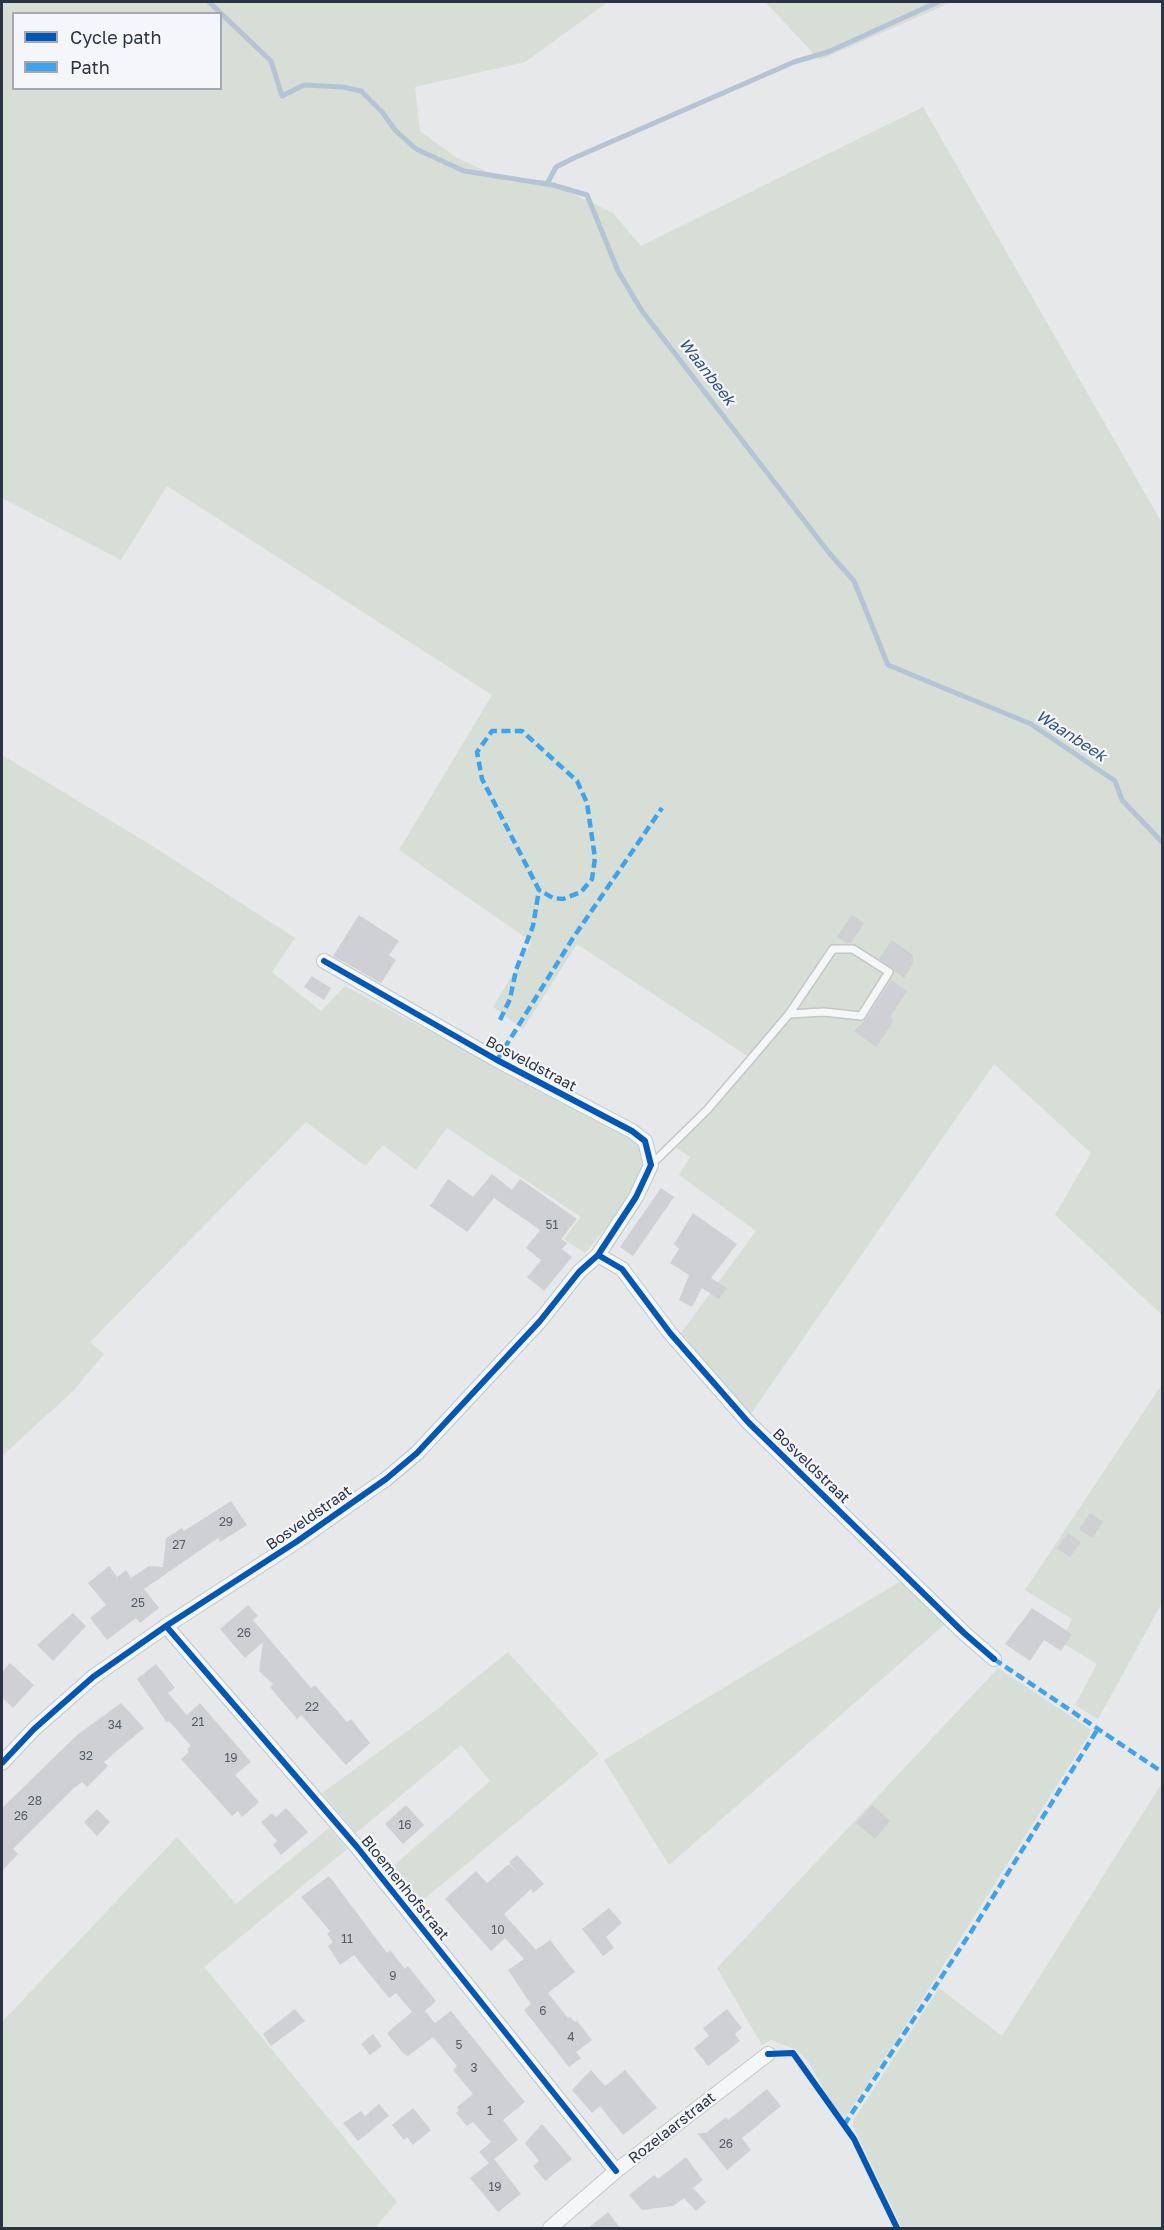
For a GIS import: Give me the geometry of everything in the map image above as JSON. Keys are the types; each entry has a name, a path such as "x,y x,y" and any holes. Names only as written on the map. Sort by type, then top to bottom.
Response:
{"street":[{"name":"Bosveldstraat","path":"2,1763 34,1730 93,1677 166,1626 296,1542 386,1479 417,1453 540,1321 579,1272 598,1256 636,1197 651,1165 645,1141 632,1131 497,1060 324,961"},
{"name":"Bosveldstraat","path":"598,1256 622,1269 670,1333 748,1422 964,1633 994,1659"},
{"name":"Bloemenhofstraat","path":"166,1626 357,1846 616,2171"},
{"name":"Rozelaarstraat","path":"550,2229 616,2171 768,2054"}],"lane":[{"path":"651,1165 707,1110 789,1014 833,949 853,949 889,972 861,1016 824,1012 789,1014"}],"shaded area":[{"path":"2,2 608,2 525,62 415,87 420,131 457,158 510,182 544,180 613,213 641,246 923,107 1162,523 1162,1315 1055,1215 1091,1153 994,1064 750,1415 681,1333 756,1231 679,1175 690,1157 676,1148 743,1076 737,1072 749,1057 577,944 523,1029 493,1007 532,942 399,850 492,695 167,486 121,560 2,498"},
{"path":"765,2 952,2 820,60"},
{"path":"2,755 154,847 295,938 272,972 321,1011 345,986 629,1138 639,1146 644,1163 642,1173 619,1212 585,1253 564,1239 581,1217 447,1128 416,1170 383,1145 365,1166 306,1122 90,1342 104,1354 73,1391 2,1456"},
{"path":"1162,1384 1162,1603 1098,1719 1075,1705 1097,1664 1061,1642 1072,1619 1025,1590"},
{"path":"901,1581 946,1623 669,1865 604,1760"},
{"path":"508,1652 599,1754 417,1905 388,1871 490,1781 461,1745 356,1833 322,1793 435,1711"},
{"path":"998,1668 1090,1729 1090,1733 902,2031 846,2116 842,2116 837,2112 807,2060 797,2050 771,2040 762,2045 717,1968"},
{"path":"1162,1783 1162,2228 902,2228 853,2126 853,2121 939,1988 1002,2036"},
{"path":"329,1828 347,1849 204,1967 397,2202 375,2228 2,2228 2,2022 177,1837 236,1904"}],"building":[{"path":"359,915 399,941 389,955 396,960 381,983 333,956"},
{"path":"852,915 864,923 851,943 846,943 837,937"},
{"path":"892,940 913,955 913,963 904,978 879,959"},
{"path":"312,976 331,988 324,1000 304,987"},
{"path":"891,980 907,991 890,1017 893,1019 891,1025 876,1047 854,1031 866,1019"},
{"path":"492,1174 512,1190 520,1179 577,1219 561,1239 567,1243 562,1249 572,1257 544,1291 527,1277 541,1260 526,1248 540,1230 494,1198 467,1232 430,1206 448,1179 473,1197"},
{"path":"661,1188 674,1197 633,1256 620,1247"},
{"path":"693,1213 737,1244 711,1278 727,1288 719,1299 702,1288 692,1307 679,1300 689,1275 670,1263 679,1249 674,1244"},
{"path":"231,1501 247,1525 220,1542 218,1538 144,1589 159,1608 140,1623 136,1618 107,1640 90,1618 106,1605 88,1583 109,1566 117,1577 126,1570 131,1578 149,1566 163,1567 166,1538 182,1528 184,1531"},
{"path":"1090,1513 1103,1522 1092,1538 1079,1529"},
{"path":"1068,1533 1081,1542 1070,1557 1057,1548"},
{"path":"248,1605 258,1616 253,1620 311,1688 315,1685 347,1722 351,1719 370,1743 346,1765 301,1715 297,1719 270,1687 273,1684 259,1671 263,1642 245,1658 220,1629"},
{"path":"1032,1608 1072,1634 1061,1651 1044,1640 1030,1661 1005,1644"},
{"path":"73,1613 86,1626 53,1661 37,1645"},
{"path":"10,1663 34,1685 13,1708 2,1697 2,1672"},
{"path":"156,1664 175,1688 168,1693 187,1715 200,1703 251,1762 235,1775 259,1802 242,1817 238,1811 232,1816 181,1759 189,1752 187,1749 191,1746 169,1721 167,1723 137,1679"},
{"path":"121,1703 144,1728 104,1762 108,1766 87,1787 82,1782 73,1789 13,1849 18,1854 2,1871 2,1808 77,1735"},
{"path":"406,1805 424,1825 403,1844 385,1824"},
{"path":"872,1805 890,1821 875,1839 856,1823"},
{"path":"286,1808 308,1832 281,1855 273,1845 277,1841 261,1822 272,1813 276,1817"},
{"path":"97,1809 110,1822 97,1836 84,1822"},
{"path":"517,1855 544,1884 533,1893 531,1889 504,1914 536,1950 550,1940 575,1972 548,1993 568,2018 577,2021 592,2040 576,2052 581,2058 569,2067 524,2010 531,2004 508,1970 524,1959 505,1938 491,1951 445,1899 476,1871 487,1883 509,1864 519,1875 509,1862"},
{"path":"329,1876 387,1953 390,1950 405,1969 408,1966 436,2001 425,2011 435,2023 451,2011 525,2102 503,2120 518,2140 489,2163 479,2152 491,2142 473,2122 467,2126 456,2113 459,2110 457,2107 473,2094 453,2070 457,2066 433,2037 408,2056 403,2053 387,2033 412,2012 396,1993 389,1998 354,1955 340,1965 328,1946 333,1942 327,1934 330,1931 301,1897"},
{"path":"609,1908 622,1923 606,1937 614,1948 603,1956 582,1929"},
{"path":"295,2009 305,2021 271,2046 263,2034"},
{"path":"727,2009 742,2028 735,2034 740,2041 708,2066 694,2048 709,2036 703,2028"},
{"path":"373,2034 382,2046 370,2055 361,2044"},
{"path":"591,2070 605,2086 625,2070 657,2108 623,2135 600,2106 592,2113 572,2090"},
{"path":"767,2089 781,2106 742,2138 751,2150 727,2170 697,2133 706,2133 726,2117 728,2120"},
{"path":"379,2104 389,2116 358,2141 343,2123 361,2111 365,2116"},
{"path":"413,2108 431,2130 413,2145 407,2137 404,2140 392,2125"},
{"path":"542,2124 572,2159 545,2181 533,2166 539,2161 525,2143"},
{"path":"686,2157 703,2180 693,2188 706,2202 696,2211 684,2198 673,2206 642,2210 629,2195 654,2175 658,2179"},
{"path":"494,2159 521,2194 498,2212 470,2178"},
{"path":"608,2212 621,2229 587,2229 603,2216"}],"waterway":[{"name":"Waanbeek","path":"209,2 220,12"},
{"path":"547,184 556,167 574,158 794,62 828,52 938,2"},
{"name":"Waanbeek","path":"222,14 271,61 282,96 304,85 343,87 361,91 383,113 395,130 416,149 464,171 553,185 587,195 618,271 642,311 830,554 854,581 888,665 1031,724 1115,781 1122,800 1162,842"}],"marked path":[{"path":"500,1020 510,999 516,970 533,926 539,890 482,779 477,752 492,731 522,731 577,781 587,803 595,858 592,879 581,892 563,899 553,898 539,890"},
{"path":"497,1060 573,938 662,808"},
{"path":"994,1659 1162,1772"},
{"path":"844,2125 971,1932 1099,1727"}],"cycle path":[{"path":"2,1763 34,1729 93,1677 166,1626 296,1542 386,1479 417,1453 540,1321 579,1272 598,1255 636,1197 651,1165 645,1141 632,1131 497,1060 324,961"},
{"path":"598,1255 622,1269 670,1333 748,1422 964,1633 994,1659"},
{"path":"166,1626 357,1847 616,2171"},
{"path":"768,2054 793,2053 854,2139 897,2228"}]}
